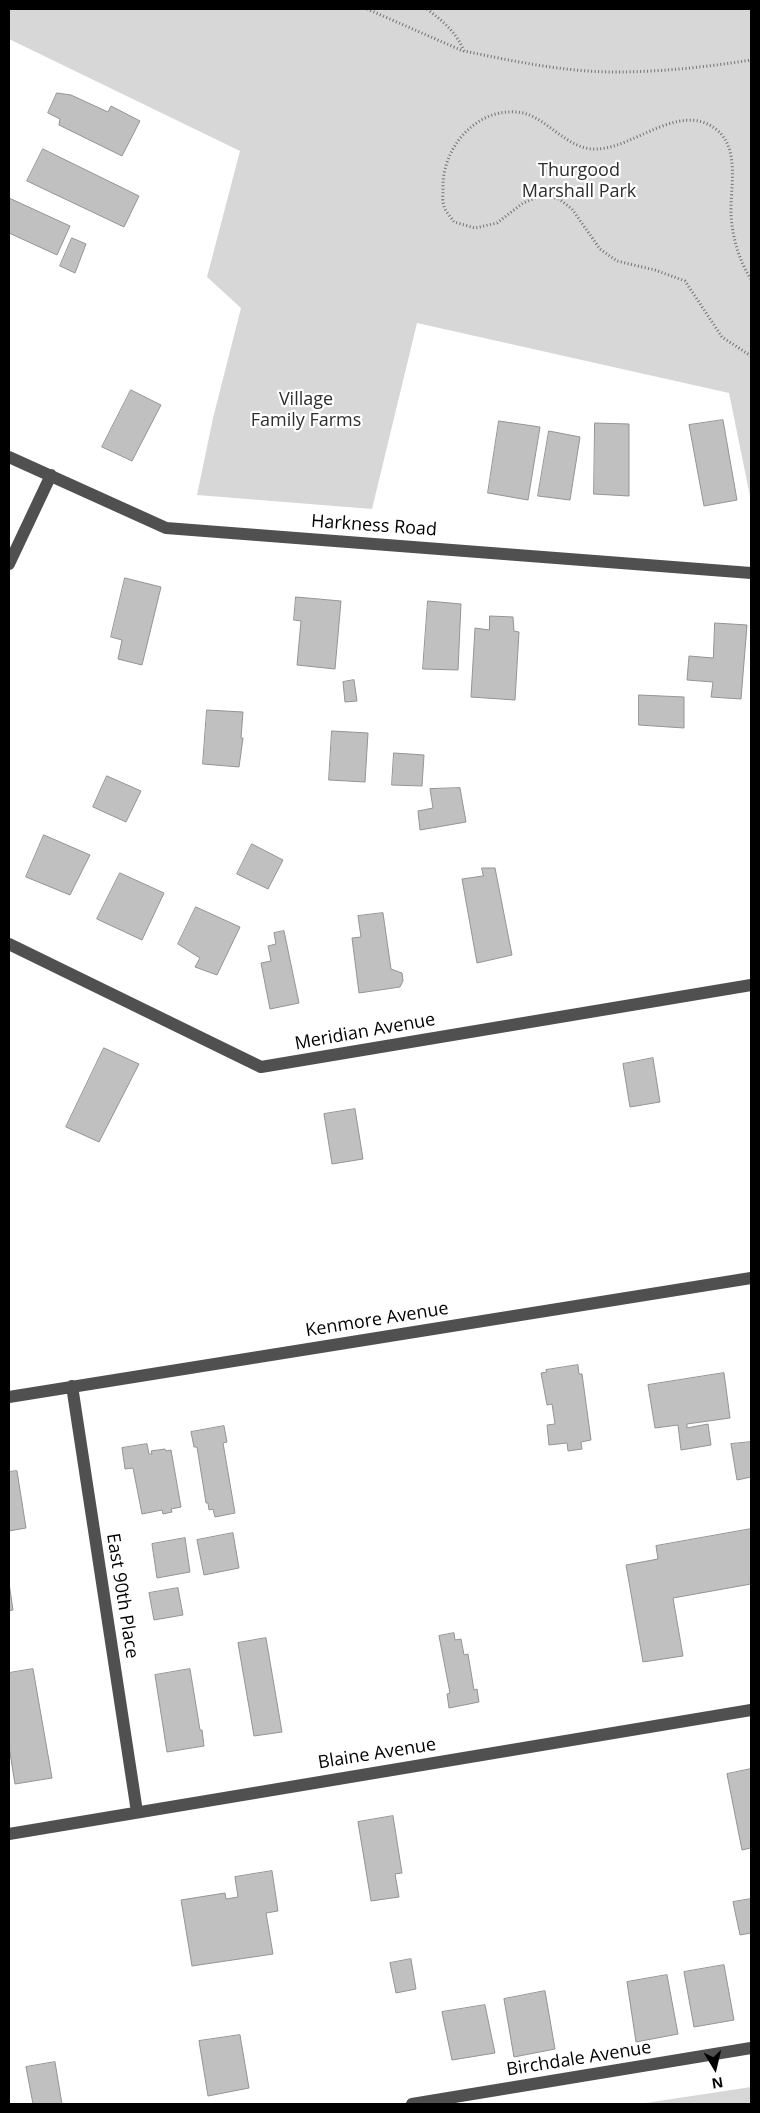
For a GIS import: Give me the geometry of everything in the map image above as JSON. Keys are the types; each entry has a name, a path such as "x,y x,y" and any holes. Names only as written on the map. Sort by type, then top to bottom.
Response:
{"street":[{"name":"Harkness Road","path":"9,457 166,528 751,573"},
{"path":"9,564 51,475"},
{"name":"Meridian Avenue","path":"9,944 261,1067 751,985"},
{"name":"Kenmore Avenue","path":"9,1397 751,1278"},
{"name":"East 90th Place","path":"72,1386 137,1812"},
{"name":"Blaine Avenue","path":"9,1834 751,1710"},
{"name":"Birchdale Avenue","path":"412,2104 751,2048"}],"path":[{"path":"367,9 464,52 532,65 613,72 676,70 751,60"},
{"path":"427,9 448,25 458,38 464,52"},
{"path":"751,279 738,254 731,215 732,174 729,143 708,122 689,120 655,128 612,147 597,150 584,148 526,114 503,112 486,116 458,139 447,159 443,184 444,206 454,222 476,228 497,223 523,203 543,195 559,199 572,208 600,249 617,261 650,268 685,280 722,337 751,356"}],"green space":[{"path":"9,9 751,9 751,501 729,393 417,323 372,509 197,495 213,418 241,308 207,277 240,151 9,39"},
{"path":"751,2087 751,2104 639,2104"}],"building":[{"path":"57,93 71,95 108,112 111,106 140,121 122,156 59,125 60,119 48,113"},
{"path":"43,149 139,196 124,227 27,181"},
{"path":"9,198 70,226 57,255 9,233"},
{"path":"72,238 86,244 75,273 60,266"},
{"path":"131,390 161,405 132,461 102,447"},
{"path":"723,420 737,500 704,506 689,425"},
{"path":"499,421 540,427 528,500 488,493"},
{"path":"595,423 629,424 629,496 594,494"},
{"path":"549,431 580,437 570,500 538,496"},
{"path":"125,578 161,587 142,665 118,659 122,640 111,637"},
{"path":"296,597 341,601 335,669 297,665 301,621 294,620"},
{"path":"428,601 461,604 458,670 423,669"},
{"path":"490,616 513,617 514,631 519,632 515,700 471,697 475,628 489,630"},
{"path":"715,623 747,625 741,699 711,697 713,682 687,680 689,656 713,658"},
{"path":"354,680 357,701 345,702 343,682"},
{"path":"639,695 684,697 684,728 639,725"},
{"path":"207,710 243,712 241,738 243,738 239,767 203,764"},
{"path":"332,731 368,733 365,782 329,780"},
{"path":"394,753 424,755 422,786 392,785"},
{"path":"107,776 141,791 126,822 93,807"},
{"path":"460,788 466,822 420,830 418,811 433,808 430,789"},
{"path":"44,835 90,855 70,895 26,877"},
{"path":"252,844 283,860 268,889 237,874"},
{"path":"482,868 495,868 512,955 477,963 462,879 483,876"},
{"path":"120,873 164,893 142,940 97,919"},
{"path":"196,907 240,927 217,975 195,967 200,958 178,944"},
{"path":"383,913 391,969 402,973 403,981 400,987 359,993 352,938 361,937 358,916"},
{"path":"284,931 299,1003 270,1009 261,963 271,961 268,946 276,944 274,933"},
{"path":"104,1048 139,1064 99,1142 66,1127"},
{"path":"653,1058 660,1102 630,1107 623,1064"},
{"path":"355,1109 363,1159 332,1164 324,1114"},
{"path":"578,1365 579,1374 582,1374 591,1440 581,1442 582,1449 568,1451 567,1443 549,1445 547,1425 555,1424 552,1404 547,1405 541,1373 547,1372 546,1370"},
{"path":"724,1373 730,1418 687,1424 687,1428 708,1424 711,1445 681,1450 678,1425 655,1428 648,1385"},
{"path":"224,1426 227,1442 223,1443 235,1513 215,1517 213,1509 209,1510 208,1503 206,1503 197,1447 194,1447 191,1432"},
{"path":"751,1442 751,1477 737,1480 731,1444"},
{"path":"147,1444 149,1454 152,1454 151,1451 171,1450 181,1507 171,1509 172,1512 163,1514 162,1510 142,1514 133,1468 125,1469 122,1448"},
{"path":"17,1471 26,1528 9,1531 9,1472"},
{"path":"751,1529 751,1584 673,1598 683,1656 643,1662 626,1565 658,1559 656,1546"},
{"path":"233,1533 239,1568 204,1575 197,1540"},
{"path":"185,1538 190,1572 157,1578 152,1544"},
{"path":"9,1583 13,1610 9,1611"},
{"path":"178,1588 183,1615 154,1620 149,1593"},
{"path":"454,1633 455,1640 461,1639 464,1655 468,1654 474,1690 477,1689 479,1702 449,1708 447,1694 450,1693 439,1636"},
{"path":"266,1638 282,1732 254,1736 238,1643"},
{"path":"33,1669 52,1778 15,1784 9,1747 9,1673"},
{"path":"190,1669 204,1746 167,1752 155,1675"},
{"path":"751,1769 751,1848 742,1850 727,1774"},
{"path":"393,1816 402,1873 395,1874 399,1897 371,1901 358,1822"},
{"path":"272,1871 278,1911 266,1913 273,1954 192,1966 181,1900 225,1893 226,1899 238,1897 235,1877"},
{"path":"751,1899 751,1933 740,1935 733,1902"},
{"path":"411,1959 416,1989 396,1993 390,1963"},
{"path":"724,1965 734,2020 694,2027 684,1972"},
{"path":"667,1975 678,2034 636,2042 627,1982"},
{"path":"545,1991 555,2049 514,2057 504,1999"},
{"path":"485,2005 495,2053 452,2060 442,2012"},
{"path":"240,2035 249,2088 208,2096 199,2041"},
{"path":"55,2062 62,2104 33,2104 26,2067"}],"park label":[{"name":"Thurgood Marshall Park","path":"579,181"},
{"name":"Village Family Farms","path":"306,410"}]}
